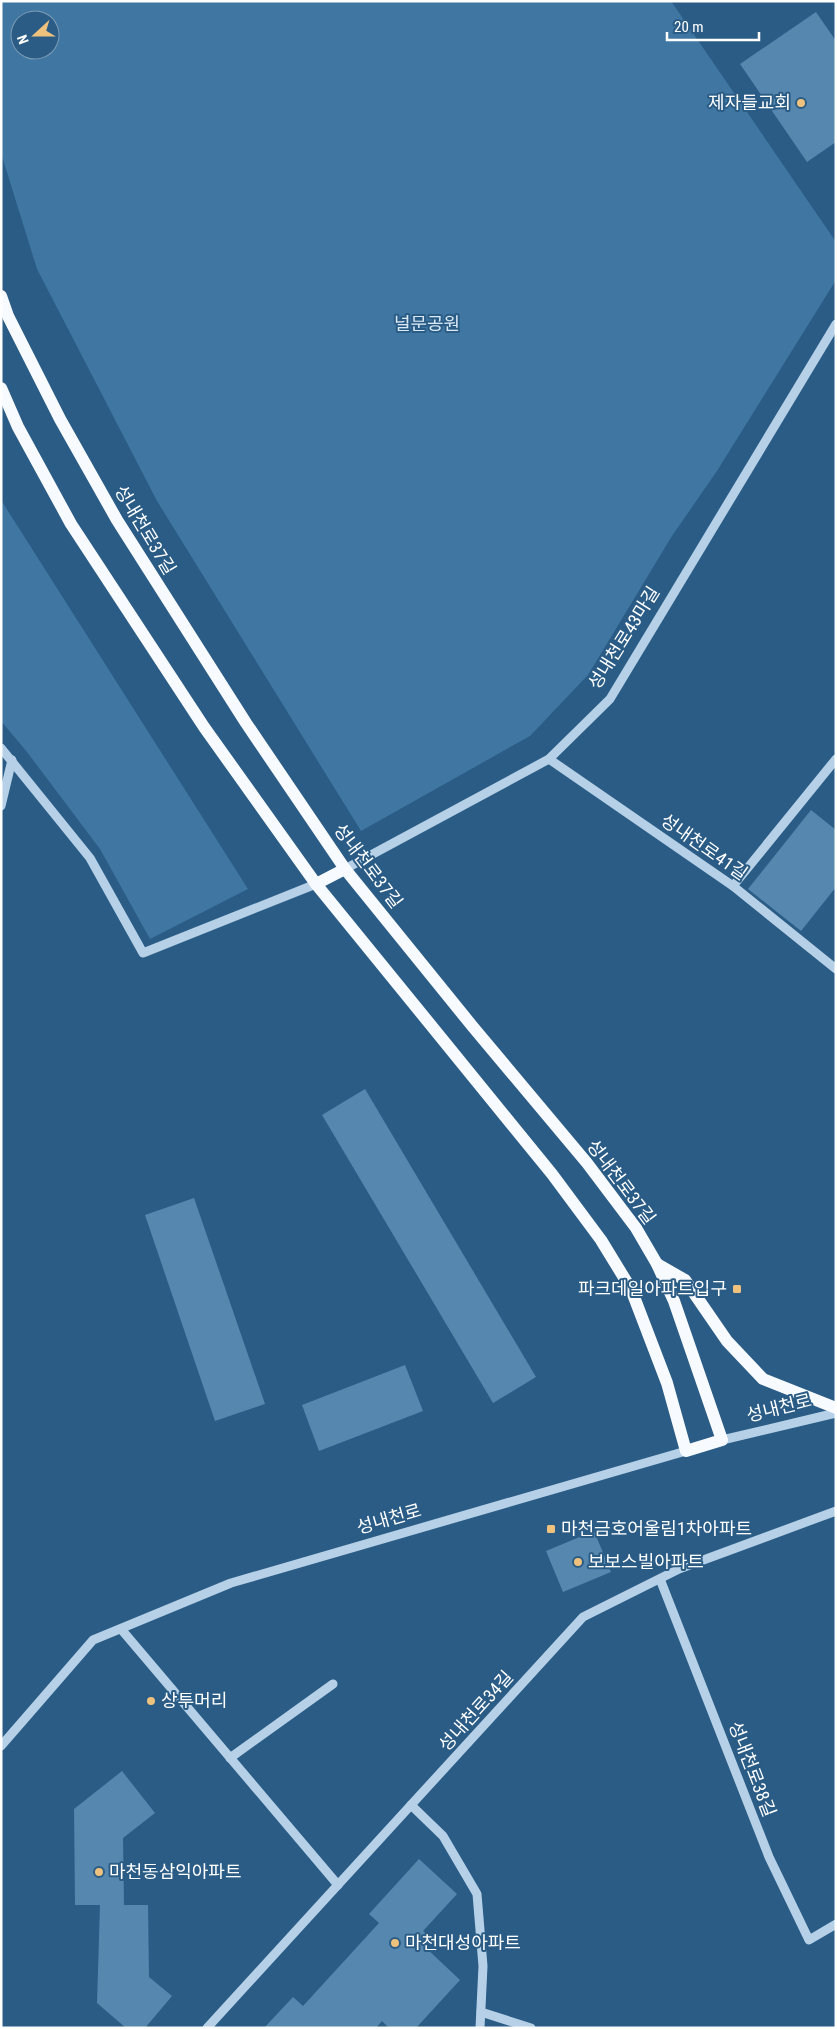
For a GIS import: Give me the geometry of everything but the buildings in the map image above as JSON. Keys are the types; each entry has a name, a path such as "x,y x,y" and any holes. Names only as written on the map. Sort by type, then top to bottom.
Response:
{"main road":[{"name":"성내천로37길","path":"1,296 8,316 60,419 117,520 246,723 345,869 473,1028 587,1163 636,1228 657,1264 674,1301 722,1440"},
{"path":"1,388 18,427 71,524 204,727 316,884 552,1174 601,1240 630,1289 667,1384 686,1450"},
{"name":"성내천로43마길","path":"316,884 345,869"},
{"path":"657,1264 685,1280 727,1340 763,1379 836,1408"},
{"name":"성내천로","path":"686,1450 722,1440"}],"street":[{"name":"성내천로43마길","path":"345,869 549,759 610,699 836,324"},
{"path":"1,748 90,858 143,953 316,884"},
{"name":"성내천로41길","path":"549,759 733,886 836,969"},
{"path":"733,886 836,759"},
{"path":"1,806 12,760"},
{"name":"성내천로","path":"722,1440 836,1413"},
{"name":"성내천로","path":"1,1746 93,1640 231,1583 686,1450"},
{"name":"성내천로34길","path":"207,2028 584,1617 679,1569 836,1511"},
{"name":"성내천로38길","path":"660,1579 769,1857 809,1940 836,1924"},
{"path":"121,1629 338,1885"},
{"path":"230,1758 333,1684"},
{"path":"411,1805 443,1836 477,1894 483,1966 480,2028"},
{"path":"481,2012 530,2028"}],"green space":[{"name":"널문공원","path":"1,1 671,1 836,242 836,280 717,471 672,536 588,675 530,736 361,831 157,501 37,269 1,153"},
{"path":"1,500 248,889 150,939 100,849 27,752 1,721"}],"place":[{"name":"제자들교회","path":"801,103"},
{"name":"파크데일아파트입구","path":"737,1289"},
{"name":"마천금호어울림1차아파트","path":"551,1529"},
{"name":"보보스빌아파트","path":"578,1562"},
{"name":"상투머리","path":"151,1701"},
{"name":"마천동삼익아파트","path":"99,1872"},
{"name":"마천대성아파트","path":"395,1943"}]}
